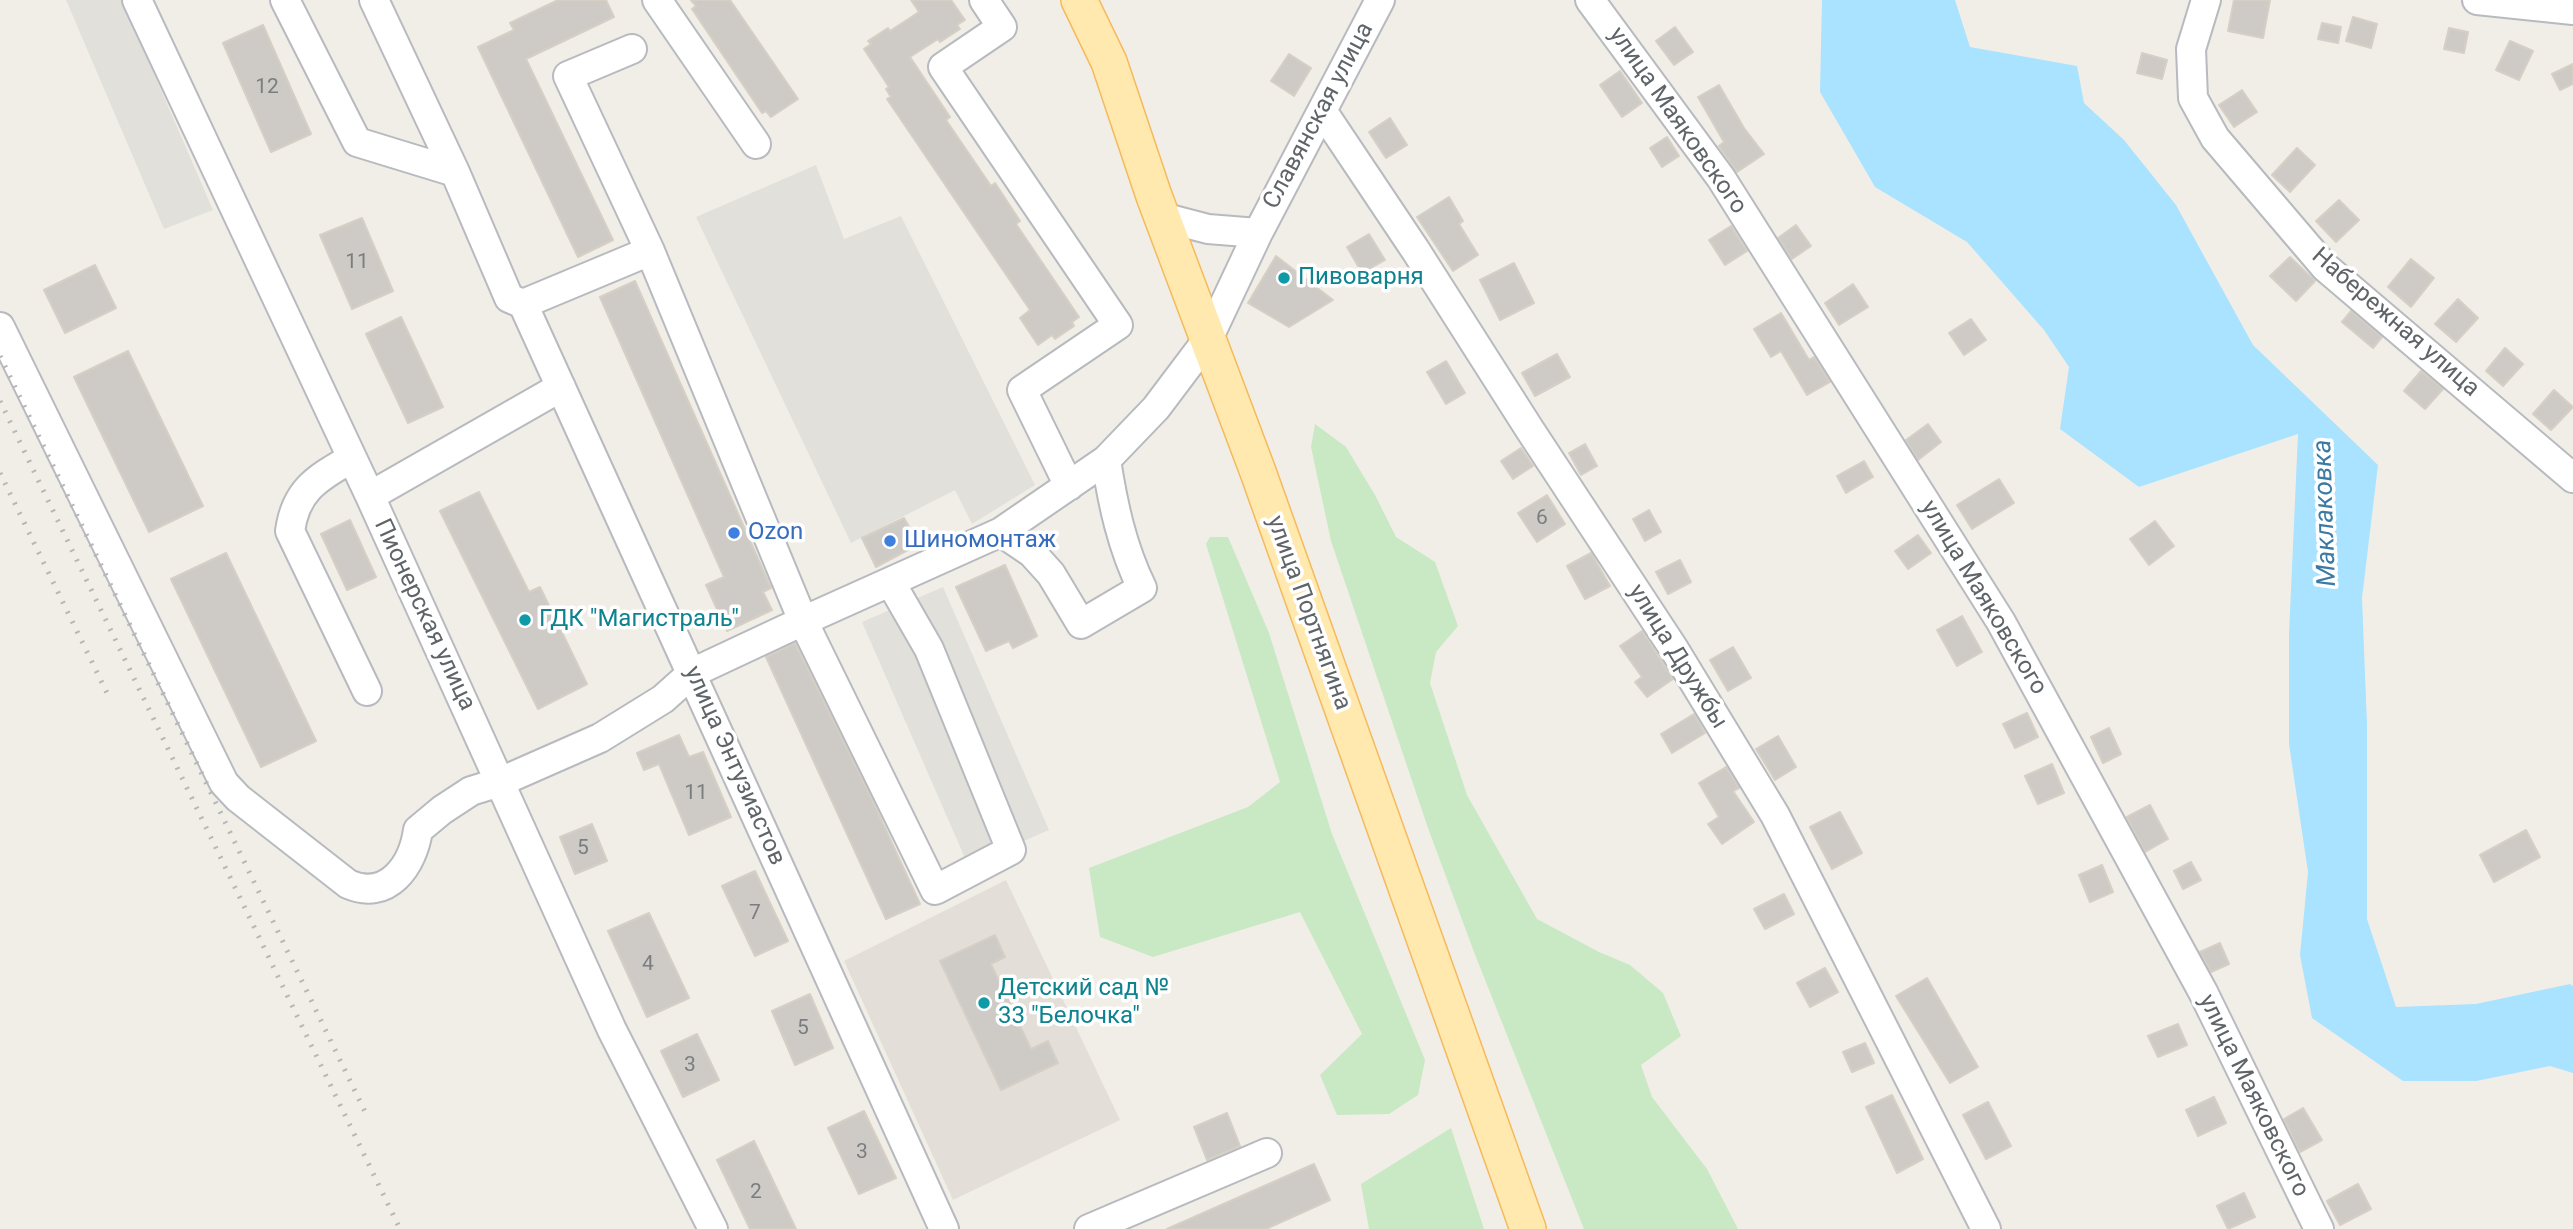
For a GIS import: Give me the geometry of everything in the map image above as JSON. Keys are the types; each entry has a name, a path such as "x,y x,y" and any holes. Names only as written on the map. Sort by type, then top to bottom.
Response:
{"main road":[{"name":"улица Портнягина","path":"1079,0 1109,62 1162,217 1258,472 1528,1229"}],"street":[{"path":"285,0 357,142 455,172"},
{"name":"улица Энтузиастов","path":"374,0 455,172 509,298 523,304 944,1229"},
{"path":"657,0 755,144"},
{"path":"984,0 1002,27 943,67 1118,325 1022,390 1069,486"},
{"name":"Славянская улица","path":"0,327 224,783 238,798 348,884 367,889 378,887 402,872 412,856 418,830 459,798 600,738 663,699 692,673 1001,533 1106,460 1156,408 1208,339 1258,233 1380,0"},
{"name":"улица Маяковского","path":"1591,0 1721,178 2001,622 2203,992 2319,1229"},
{"name":"Набережная улица","path":"2206,0 2191,49 2193,98 2215,138 2325,267 2573,478"},
{"path":"2483,1 2573,10"},
{"name":"Пионерская улица","path":"147,3 612,1030 713,1229"},
{"path":"632,49 568,76 650,251 803,621 935,890 1011,850 929,649 891,583"},
{"name":"улица Дружбы","path":"1323,112 1674,649 1776,815 1986,1229"},
{"name":"Славянская улица","path":"1162,217 1209,229 1258,233"},
{"path":"523,304 650,251"},
{"path":"370,496 561,387"},
{"path":"352,458 325,474 306,490 297,503 290,531 367,691"},
{"path":"1001,533 1032,553 1051,574 1081,624 1142,588 1126,556 1111,496 1106,460"},
{"path":"1089,1229 1267,1153"}],"shaded area":[{"path":"66,0 122,0 213,210 164,229"},
{"path":"816,165 844,239 901,216 1035,485 972,524 955,490 851,543 696,217"},
{"path":"943,587 1049,830 968,865 862,622"},
{"path":"1006,880 1120,1120 953,1200 844,961"}],"green space":[{"path":"1315,424 1346,447 1396,537 1435,562 1458,626 1436,652 1430,683 1467,795 1537,919 1630,965 1663,993 1681,1036 1641,1065 1652,1097 1707,1169 1738,1229 1584,1229 1428,828 1331,541 1311,447"},
{"path":"1210,537 1228,537 1269,633 1332,834 1425,1060 1418,1095 1389,1114 1337,1115 1320,1075 1362,1034 1300,912 1153,957 1100,937 1089,868 1248,807 1280,782 1206,544"},
{"path":"1451,1128 1484,1229 1369,1229 1361,1184"}],"water":[{"name":"Маклаковка","path":"1822,0 1955,0 1970,47 2077,66 2084,103 2124,140 2176,205 2253,345 2378,465 2362,598 2367,725 2367,919 2396,1007 2476,1004 2570,984 2573,986 2573,1073 2550,1066 2476,1081 2403,1081 2312,1018 2300,955 2308,872 2289,744 2289,634 2298,434 2139,487 2060,429 2069,367 2044,330 1967,242 1875,187 1820,92"}],"building":[{"path":"558,0 606,0 614,17 526,59 613,240 578,257 478,47 514,30 510,23"},
{"path":"691,0 730,0 798,99 771,117 766,111 762,113 692,9 696,6"},
{"path":"911,0 951,0 965,20 957,25 960,29 910,57 950,117 946,120 991,186 995,183 1020,221 1016,224 1079,317 1072,322 1074,326 1055,339 1052,335 1038,345 1020,318 1030,310 887,99 891,97 886,89 889,87 864,49 871,44 868,41 888,28 890,31 919,12"},
{"path":"2234,0 2270,0 2263,38 2228,31"},
{"path":"2353,17 2377,24 2371,48 2346,41"},
{"path":"2322,23 2341,27 2338,43 2318,39"},
{"path":"263,25 311,134 271,152 223,43"},
{"path":"1675,27 1693,52 1674,65 1656,41"},
{"path":"2449,28 2468,32 2464,53 2444,49"},
{"path":"2510,41 2533,51 2519,80 2496,70"},
{"path":"2142,53 2167,60 2162,79 2137,73"},
{"path":"1289,54 1311,68 1294,96 1271,81"},
{"path":"2573,64 2573,84 2560,90 2552,74"},
{"path":"1620,71 1642,103 1622,117 1600,85"},
{"path":"1719,85 1744,128 1764,154 1737,172 1719,146 1724,142 1698,97"},
{"path":"2242,90 2257,112 2234,127 2219,105"},
{"path":"1390,118 1407,145 1386,158 1369,132"},
{"path":"1667,137 1679,156 1662,167 1650,148"},
{"path":"2297,148 2315,165 2290,192 2272,175"},
{"path":"1449,197 1463,221 1459,224 1478,255 1453,271 1417,217"},
{"path":"2339,200 2359,220 2336,242 2316,221"},
{"path":"362,218 393,291 352,309 320,235"},
{"path":"1796,225 1811,246 1792,259 1778,238"},
{"path":"1731,226 1747,251 1725,265 1709,240"},
{"name":"Пивоварня","path":"1369,234 1385,260 1362,273 1347,247"},
{"name":"Пивоварня","path":"1276,256 1333,300 1289,327 1248,303"},
{"path":"2290,257 2315,281 2296,301 2270,276"},
{"path":"2411,259 2434,278 2411,307 2388,287"},
{"path":"1514,263 1534,303 1500,320 1480,280"},
{"path":"95,265 116,308 65,333 44,290"},
{"path":"635,281 771,588 763,592 772,610 727,631 706,585 724,577 600,297"},
{"path":"1853,284 1868,307 1839,325 1825,303"},
{"path":"2458,299 2478,318 2456,342 2435,324"},
{"path":"2351,311 2382,337 2373,348 2342,322"},
{"path":"1781,313 1809,360 1814,357 1830,382 1807,395 1781,351 1771,357 1754,329"},
{"path":"401,317 443,407 408,423 366,334"},
{"path":"1971,319 1986,340 1964,355 1949,333"},
{"path":"2505,348 2523,364 2503,386 2486,371"},
{"path":"128,351 203,506 149,532 74,377"},
{"path":"1557,354 1570,377 1535,396 1522,373"},
{"path":"1446,361 1465,393 1446,404 1427,372"},
{"path":"2421,371 2443,389 2425,409 2404,391"},
{"path":"2554,390 2573,407 2551,430 2533,414"},
{"path":"1928,424 1941,442 1918,460 1906,440"},
{"path":"1585,444 1597,466 1581,475 1569,453"},
{"path":"1521,448 1533,466 1513,479 1501,461"},
{"path":"1864,461 1873,477 1846,493 1837,476"},
{"path":"1999,479 2014,503 1972,529 1957,505"},
{"name":"ГДК \"Магистраль\"","path":"479,492 529,592 540,587 587,684 538,709 440,511"},
{"path":"1547,495 1565,524 1537,542 1518,513"},
{"path":"1649,510 1661,532 1645,541 1633,519"},
{"name":"Шиномонтаж","path":"904,518 919,544 876,567 862,538"},
{"path":"350,520 376,577 347,590 321,534"},
{"path":"2155,521 2174,546 2149,565 2130,539"},
{"path":"1918,535 1931,553 1908,569 1895,551"},
{"path":"226,553 316,741 261,767 171,579"},
{"path":"1591,553 1610,586 1585,599 1567,566"},
{"path":"1680,560 1691,582 1668,594 1656,572"},
{"path":"1005,565 1037,636 1013,648 1009,641 986,651 956,587"},
{"path":"1962,616 1982,652 1957,666 1937,630"},
{"path":"1642,631 1673,679 1647,697 1635,682 1642,677 1620,646"},
{"path":"795,643 920,904 886,919 766,657"},
{"path":"1733,647 1751,678 1728,691 1710,660"},
{"path":"2027,713 2038,737 2015,748 2003,724"},
{"path":"1694,714 1705,733 1672,753 1661,734"},
{"path":"2109,728 2121,754 2103,763 2091,737"},
{"path":"679,735 689,757 703,752 731,817 689,835 659,764 644,770 637,753"},
{"path":"1778,736 1796,767 1775,780 1756,749"},
{"path":"2052,764 2064,793 2038,804 2025,776"},
{"path":"1726,767 1739,788 1733,791 1754,822 1722,844 1708,824 1719,817 1699,783"},
{"path":"2150,805 2168,839 2145,852 2127,817"},
{"path":"1840,812 1862,853 1832,869 1810,827"},
{"path":"592,824 607,861 575,874 560,837"},
{"path":"2526,830 2540,857 2494,882 2480,855"},
{"path":"2191,862 2201,880 2183,889 2174,871"},
{"path":"2102,865 2113,892 2090,902 2079,875"},
{"path":"755,871 788,941 755,956 722,886"},
{"path":"1784,894 1794,914 1765,929 1754,909"},
{"path":"649,913 689,998 647,1017 608,931"},
{"name":"Детский сад № 33 \"Белочка\"","path":"995,935 1005,957 991,964 1031,1049 1048,1041 1058,1063 1001,1090 940,961"},
{"path":"2220,943 2229,964 2211,972 2200,952"},
{"path":"1825,968 1838,992 1810,1007 1797,983"},
{"path":"1927,978 1978,1067 1950,1083 1896,996"},
{"path":"810,994 833,1048 795,1065 772,1011"},
{"path":"2178,1024 2187,1045 2158,1057 2148,1036"},
{"path":"697,1034 719,1080 683,1097 661,1051"},
{"path":"1865,1043 1874,1063 1852,1072 1843,1052"},
{"path":"1892,1095 1923,1159 1897,1173 1866,1107"},
{"path":"2214,1097 2226,1123 2198,1136 2186,1110"},
{"path":"1988,1102 2011,1146 1986,1159 1963,1115"},
{"path":"2303,1108 2322,1140 2300,1152 2284,1119"},
{"path":"864,1111 896,1178 859,1194 828,1128"},
{"path":"1227,1113 1240,1146 1207,1160 1194,1127"},
{"path":"754,1141 796,1229 750,1229 717,1160"},
{"path":"1314,1164 1330,1200 1266,1229 1167,1229"},
{"path":"2358,1184 2371,1209 2340,1225 2327,1201"},
{"path":"2244,1193 2255,1217 2228,1229 2217,1206"}],"railway":[{"path":"0,356 368,1118"},
{"path":"0,401 400,1229"},
{"path":"0,473 107,693"}],"place":[{"name":"Пивоварня","path":"1284,278"},
{"name":"Ozon","path":"734,533"},
{"name":"Шиномонтаж","path":"890,541"},
{"name":"ГДК \"Магистраль\"","path":"525,620"},
{"name":"Детский сад № 33 \"Белочка\"","path":"984,1003"}]}
